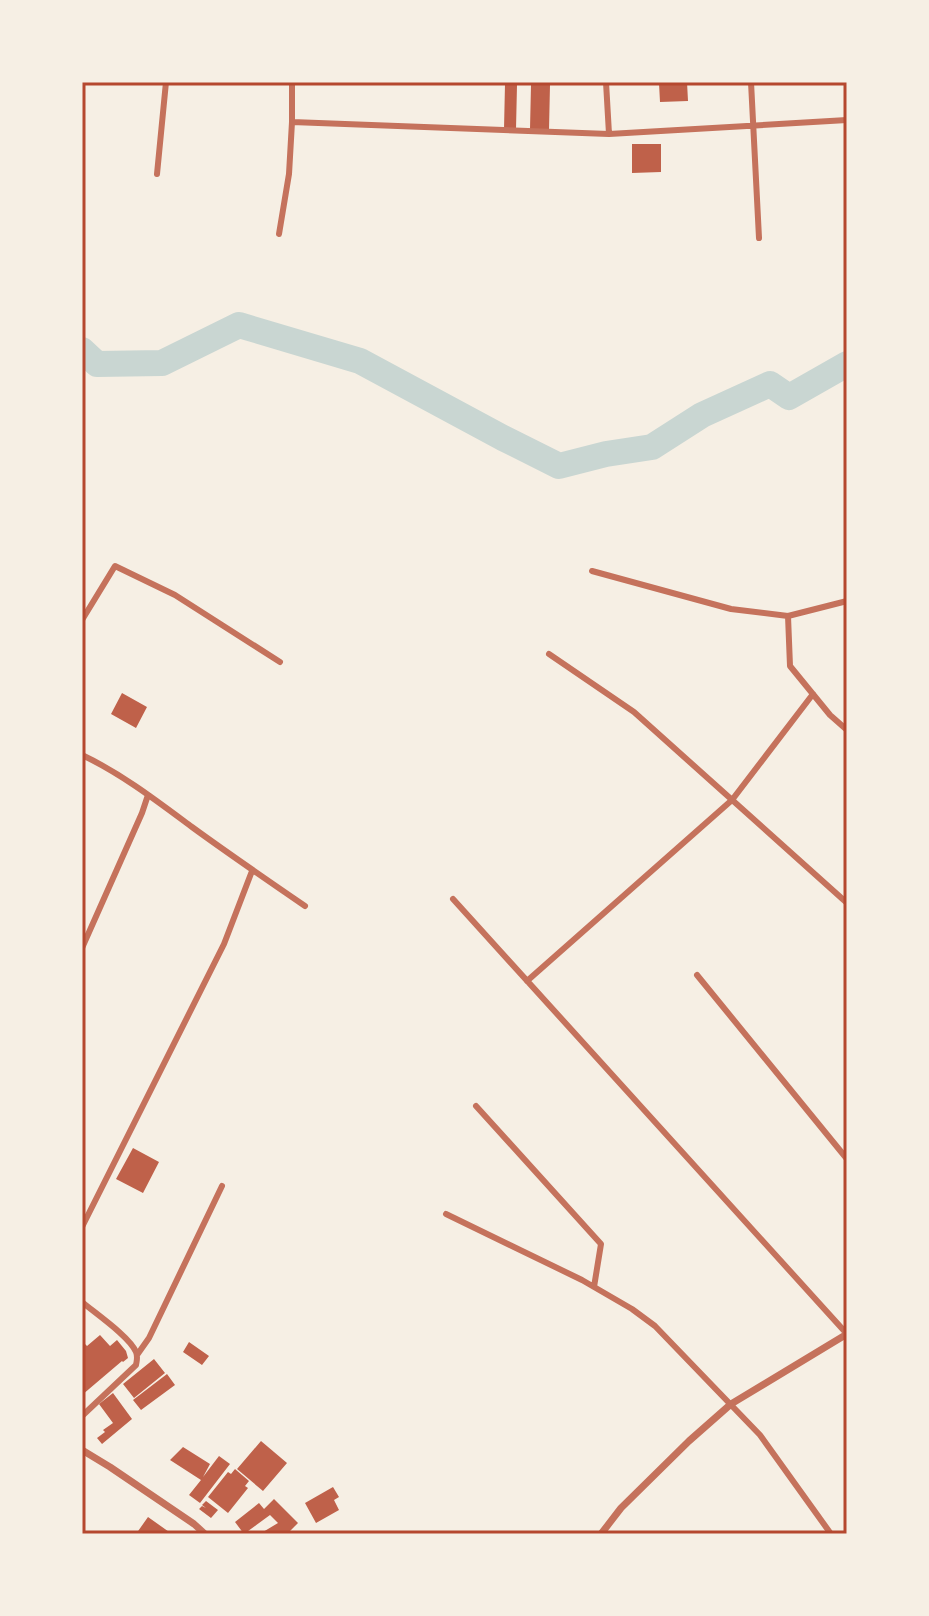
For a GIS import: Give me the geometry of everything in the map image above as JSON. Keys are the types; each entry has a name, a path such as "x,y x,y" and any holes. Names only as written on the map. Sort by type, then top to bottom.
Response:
{"street":[{"path":"157,174 166,82"},
{"path":"279,234 289,174 292,82"},
{"path":"606,82 609,134"},
{"path":"751,82 759,238"},
{"path":"292,122 609,134 847,120"},
{"path":"82,620 115,566 175,595 280,662"},
{"path":"592,571 731,609 788,616 847,601"},
{"path":"788,616 790,666 830,715 847,730"},
{"path":"549,654 634,712 847,903"},
{"path":"527,981 732,800 813,694"},
{"path":"82,755 148,795 305,906"},
{"path":"82,948 148,795"},
{"path":"82,1227 224,944 252,871"},
{"path":"453,899 847,1334 731,1404 621,1508 601,1534"},
{"path":"697,975 847,1159"},
{"path":"476,1106 601,1244 594,1287"},
{"path":"137,1355 149,1338 222,1186"},
{"path":"446,1214 594,1287 655,1326 760,1435 831,1534"},
{"path":"82,1302 134,1347 137,1355 136,1365 82,1416"},
{"path":"82,1450 205,1534"}],"building":[{"path":"687,82 688,101 660,102 659,83"},
{"path":"505,84 517,85 516,129 504,129"},
{"path":"531,85 550,85 549,130 530,129"},
{"path":"632,144 661,144 661,172 632,173"},
{"path":"122,693 147,707 136,728 111,714"},
{"path":"133,1148 159,1162 143,1193 116,1179"},
{"path":"100,1335 110,1346 117,1340 128,1358 82,1395 82,1347"},
{"path":"189,1342 209,1356 202,1365 183,1352"},
{"path":"154,1359 165,1373 134,1398 123,1384"},
{"path":"167,1374 175,1385 141,1410 133,1400"},
{"path":"113,1393 132,1419 102,1444 97,1438 113,1423 99,1404"},
{"path":"261,1441 287,1463 263,1491 237,1469"},
{"path":"183,1447 210,1464 203,1477 219,1456 230,1464 200,1503 189,1495 201,1480 170,1460"},
{"path":"235,1469 249,1481 245,1486 248,1488 228,1513 208,1497 228,1472 231,1474"},
{"path":"333,1487 339,1497 334,1500 339,1510 316,1523 305,1503"},
{"path":"274,1499 298,1523 287,1534 264,1534 278,1523 270,1515 244,1534 235,1522 259,1503 264,1509"},
{"path":"206,1501 218,1510 211,1518 199,1509 202,1506 206,1508 202,1505"},
{"path":"148,1517 172,1534 136,1534"}],"waterway":[{"path":"82,350 97,364 162,363 239,325 360,361 559,466 652,447 702,415 770,384 789,397 847,364"}]}
